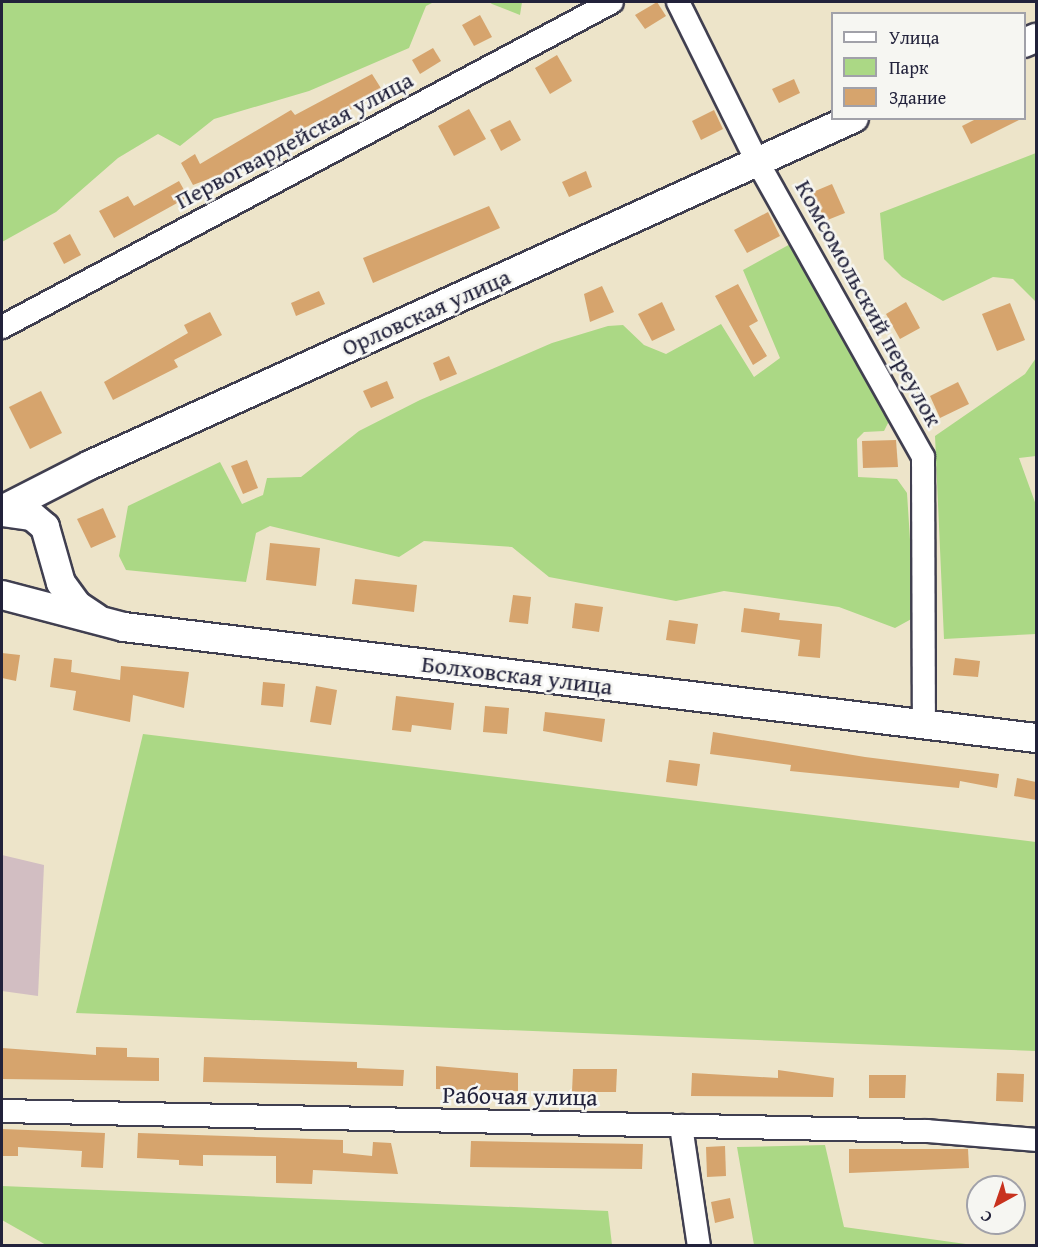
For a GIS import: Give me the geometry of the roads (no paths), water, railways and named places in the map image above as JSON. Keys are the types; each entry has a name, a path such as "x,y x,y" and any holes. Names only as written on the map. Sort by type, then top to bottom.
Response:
{"main road":[{"name":"Орловская улица","path":"2,511 83,468 850,120"},
{"path":"2,594 34,589 48,575 54,558 57,502 83,468"},
{"path":"2,511 32,516 45,526 60,583 77,605 124,627"},
{"name":"Болховская улица","path":"2,594 124,627 1036,738"}],"street":[{"name":"Первогвардейская улица","path":"2,327 612,2"},
{"name":"Комсомольский переулок","path":"678,2 758,161 923,457 924,725"},
{"name":"Рабочая улица","path":"2,1111 41,1107 927,1131 1036,1140"},
{"path":"681,1126 699,1245"}]}
